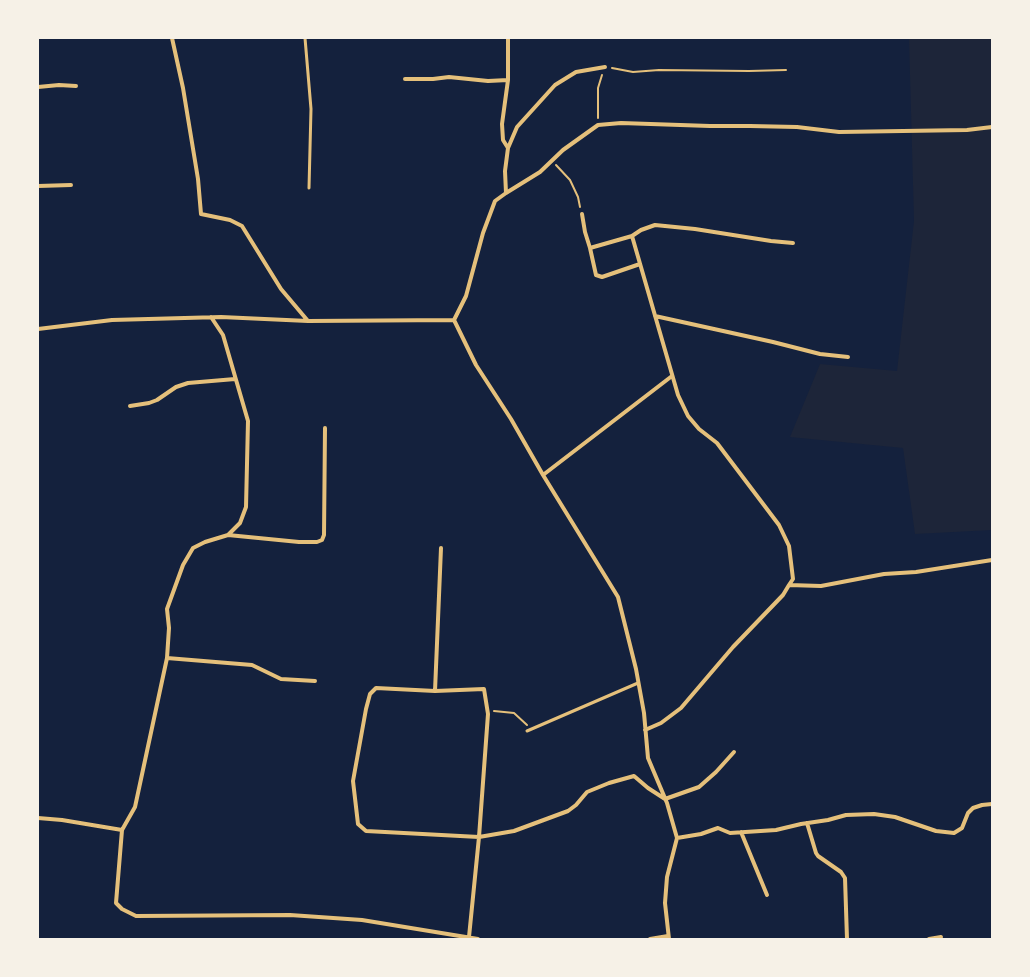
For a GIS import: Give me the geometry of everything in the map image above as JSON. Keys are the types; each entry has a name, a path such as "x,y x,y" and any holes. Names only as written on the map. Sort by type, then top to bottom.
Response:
{"street":[{"path":"172,38 183,88 198,179 201,214 230,220 242,226 281,289 308,321"},
{"path":"508,38 508,80 502,124 503,140 508,148"},
{"path":"506,193 505,171 508,148 517,127 555,86 576,72 605,67"},
{"path":"405,79 433,79 449,77 508,80"},
{"path":"38,87 59,85 76,86"},
{"path":"454,320 466,296 483,233 495,201 540,172 563,150 598,126 621,123 766,126 839,132 967,130 992,127"},
{"path":"38,186 71,185"},
{"path":"582,214 596,275 602,277 609,276 640,264"},
{"path":"590,248 632,236 641,230 655,225 695,229 793,243"},
{"path":"632,236 678,395 688,416 699,429 716,443 779,525 789,546 793,579 783,595 733,647 681,708 661,723 645,730"},
{"path":"655,316 820,354 848,357"},
{"path":"211,317 223,335 248,420 246,506 240,522 228,535"},
{"path":"38,329 112,320 211,317 308,321 454,320"},
{"path":"454,320 476,365 511,419 543,475 618,598 636,669 644,712 648,758 665,799 677,838 667,877 666,903 668,937 650,939"},
{"path":"543,475 672,376"},
{"path":"130,406 157,400 176,387 188,383 235,379"},
{"path":"325,428 324,535 322,540 317,542 300,542 228,535 205,542 193,548 183,565 167,609 169,628 168,658 134,807 122,830 116,903 122,909 136,916 298,915 362,920 478,939"},
{"path":"435,691 441,548"},
{"path":"789,585 821,586 884,574 916,572 992,560"},
{"path":"168,658 252,665 281,678 315,681"},
{"path":"469,937 479,838 487,711 484,689 435,691 376,688 370,694 353,781 358,824 366,831 479,838 514,831 568,811 588,792 609,783 634,776 648,788 665,799"},
{"path":"665,799 699,787 716,772 734,752"},
{"path":"677,838 701,834 718,828 730,833 776,830 846,816 874,814 895,817 936,831 954,833 962,828 968,813 974,808 992,804"},
{"path":"38,818 62,820 122,830"},
{"path":"807,823 818,856 841,872 845,878 847,939"},
{"path":"741,832 767,895"},
{"path":"929,939 941,937"}],"lane":[{"path":"306,38 311,109 309,188"},
{"path":"527,731 638,683"}],"path":[{"path":"598,126 598,88 605,67 633,72 659,70 786,70"},
{"path":"552,160 570,180 578,197 582,214"},
{"path":"487,711 514,713 532,729"}],"shaded area":[{"path":"909,38 992,38 992,530 915,534 903,448 790,437 820,364 897,371 914,221"}]}
